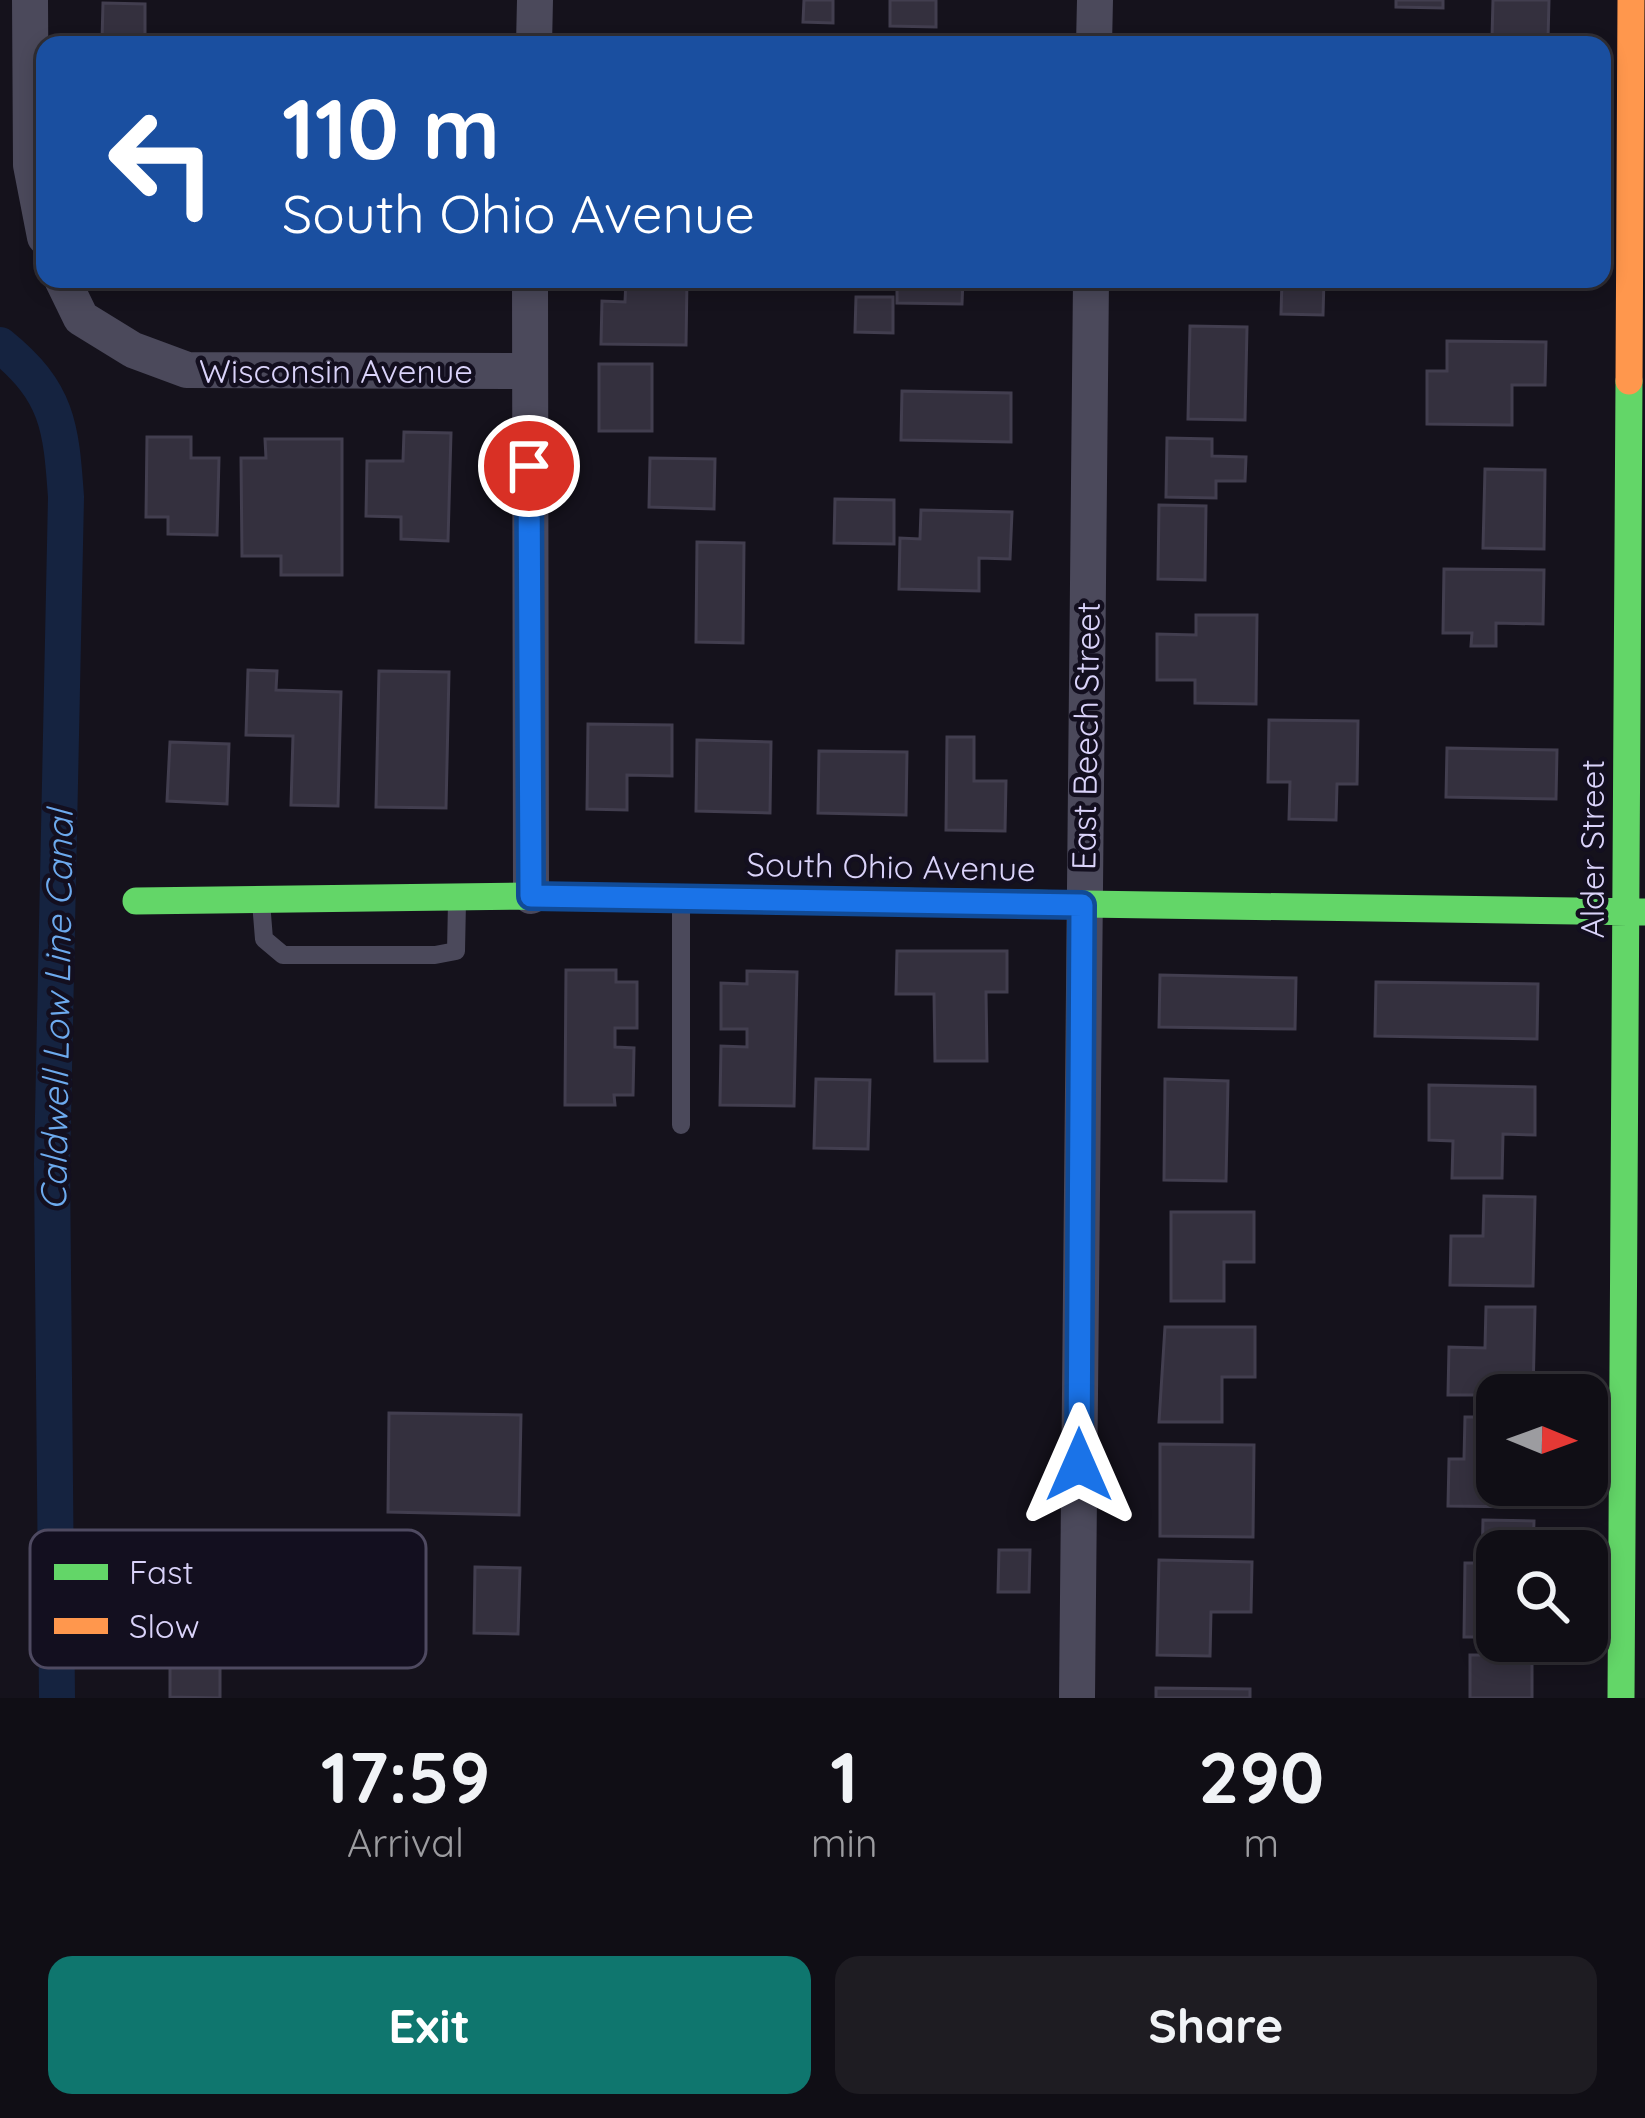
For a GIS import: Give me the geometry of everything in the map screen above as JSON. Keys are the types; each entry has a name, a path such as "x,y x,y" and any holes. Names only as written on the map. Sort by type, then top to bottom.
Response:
{"street":[{"path":"30,0 31,165 36,191"},
{"path":"534,36 535,0"},
{"path":"1094,36 1095,0"},
{"name":"Alder Street","path":"1621,1698 1635,912 1630,0"},
{"name":"Wisconsin Avenue","path":"66,288 81,318 146,355 187,370 529,371"},
{"path":"530,288 531,896"},
{"name":"East Beech Street","path":"1077,1698 1091,288"},
{"name":"South Ohio Avenue","path":"136,901 531,896 1635,912"}],"lane":[{"path":"260,899 264,940 284,955 435,955 456,950 457,897"},
{"path":"681,898 681,1125"}],"building":[{"path":"804,0 833,0 833,23 803,22"},
{"path":"890,0 936,0 936,27 890,26"},
{"path":"1396,0 1443,0 1443,8 1396,7"},
{"path":"1493,0 1549,0 1548,36 1492,36"},
{"path":"103,3 145,4 145,36 102,36"},
{"path":"626,288 687,288 686,345 601,344 602,301 625,302"},
{"path":"897,288 963,288 962,304 897,303"},
{"path":"1282,288 1324,288 1323,315 1281,314"},
{"path":"856,297 893,297 893,333 855,332"},
{"path":"1190,326 1247,327 1245,420 1188,419"},
{"path":"1447,341 1546,342 1545,385 1512,385 1512,425 1427,424 1427,371 1447,371"},
{"path":"599,364 652,364 652,431 599,431"},
{"path":"902,391 1011,393 1011,442 901,440"},
{"path":"404,432 451,433 448,541 401,539 401,517 366,516 367,461 403,461"},
{"path":"147,437 191,437 191,458 219,458 217,535 168,534 168,517 146,517"},
{"path":"1167,438 1212,439 1212,456 1246,457 1245,481 1216,481 1216,498 1166,497"},
{"path":"265,439 342,439 342,575 281,575 281,556 242,556 241,458 266,458"},
{"path":"650,458 715,459 714,509 649,507"},
{"path":"1485,469 1545,470 1544,549 1483,548"},
{"path":"835,499 894,500 894,544 834,543"},
{"path":"1159,505 1206,506 1205,580 1158,579"},
{"path":"921,510 1012,512 1010,559 979,558 979,591 899,589 900,538 920,539"},
{"path":"697,542 744,543 743,643 696,642"},
{"path":"1444,569 1544,570 1543,624 1496,623 1496,646 1471,646 1472,633 1443,633"},
{"path":"1196,615 1257,615 1256,704 1195,703 1195,680 1157,680 1157,634 1196,635"},
{"path":"248,670 277,671 276,690 341,692 338,806 291,805 293,736 246,735"},
{"path":"379,671 449,672 446,808 376,807"},
{"path":"1269,720 1358,721 1357,784 1337,784 1336,820 1289,819 1290,782 1268,782"},
{"path":"588,724 672,725 672,776 627,775 627,810 587,809"},
{"path":"947,737 974,737 974,781 1006,781 1005,831 946,830"},
{"path":"697,740 771,742 770,813 696,811"},
{"path":"170,742 229,744 227,804 167,801"},
{"path":"1447,748 1557,750 1556,799 1446,797"},
{"path":"819,751 907,752 906,815 818,813"},
{"path":"897,951 1007,951 1007,992 986,992 987,1061 935,1061 934,994 896,994"},
{"path":"566,970 616,970 616,982 637,982 637,1028 615,1028 615,1047 634,1048 633,1095 614,1095 615,1105 565,1105"},
{"path":"747,971 797,972 794,1106 720,1105 721,1046 747,1047 747,1029 721,1029 721,983 747,984"},
{"path":"1160,975 1296,978 1295,1029 1159,1027"},
{"path":"1376,982 1538,984 1537,1039 1375,1036"},
{"path":"816,1079 870,1080 868,1149 814,1148"},
{"path":"1165,1079 1228,1081 1226,1181 1164,1180"},
{"path":"1429,1085 1535,1087 1535,1135 1503,1134 1502,1178 1452,1178 1453,1141 1429,1140"},
{"path":"1484,1196 1535,1197 1533,1286 1450,1285 1451,1236 1483,1236"},
{"path":"1171,1212 1254,1212 1254,1262 1224,1262 1224,1301 1171,1301"},
{"path":"1486,1307 1535,1307 1533,1374 1476,1374 1476,1395 1448,1395 1449,1347 1485,1348"},
{"path":"1165,1327 1255,1327 1255,1377 1222,1377 1222,1422 1159,1422"},
{"path":"389,1413 521,1415 519,1515 388,1512"},
{"path":"1465,1417 1476,1417 1476,1506 1533,1507 1448,1506 1449,1459 1464,1459"},
{"path":"1160,1444 1254,1445 1253,1537 1160,1536"},
{"path":"1483,1520 1534,1521 1534,1530 1483,1530"},
{"path":"999,1550 1030,1550 1029,1592 998,1592"},
{"path":"1159,1560 1252,1562 1251,1612 1211,1612 1210,1656 1157,1655"},
{"path":"1465,1563 1476,1563 1476,1637 1464,1637"},
{"path":"475,1567 520,1568 518,1634 474,1633"},
{"path":"1470,1655 1476,1655 1476,1662 1532,1662 1532,1698 1470,1698"},
{"path":"170,1668 220,1668 220,1698 170,1697"},
{"path":"1156,1688 1250,1689 1250,1698 1156,1698"}],"waterway":[{"name":"Caldwell Low Line Canal","path":"0,345 34,379 53,412 66,497 52,1164 55,1530"},
{"name":"Caldwell Low Line Canal","path":"57,1668 57,1698"}],"traffic: fast":[{"path":"1621,1698 1629,381"},
{"path":"136,901 531,896 1645,912"}],"traffic: slow":[{"path":"1629,381 1631,0"}],"route":[{"path":"529,466 531,896 1082,905 1079,1465"}]}
